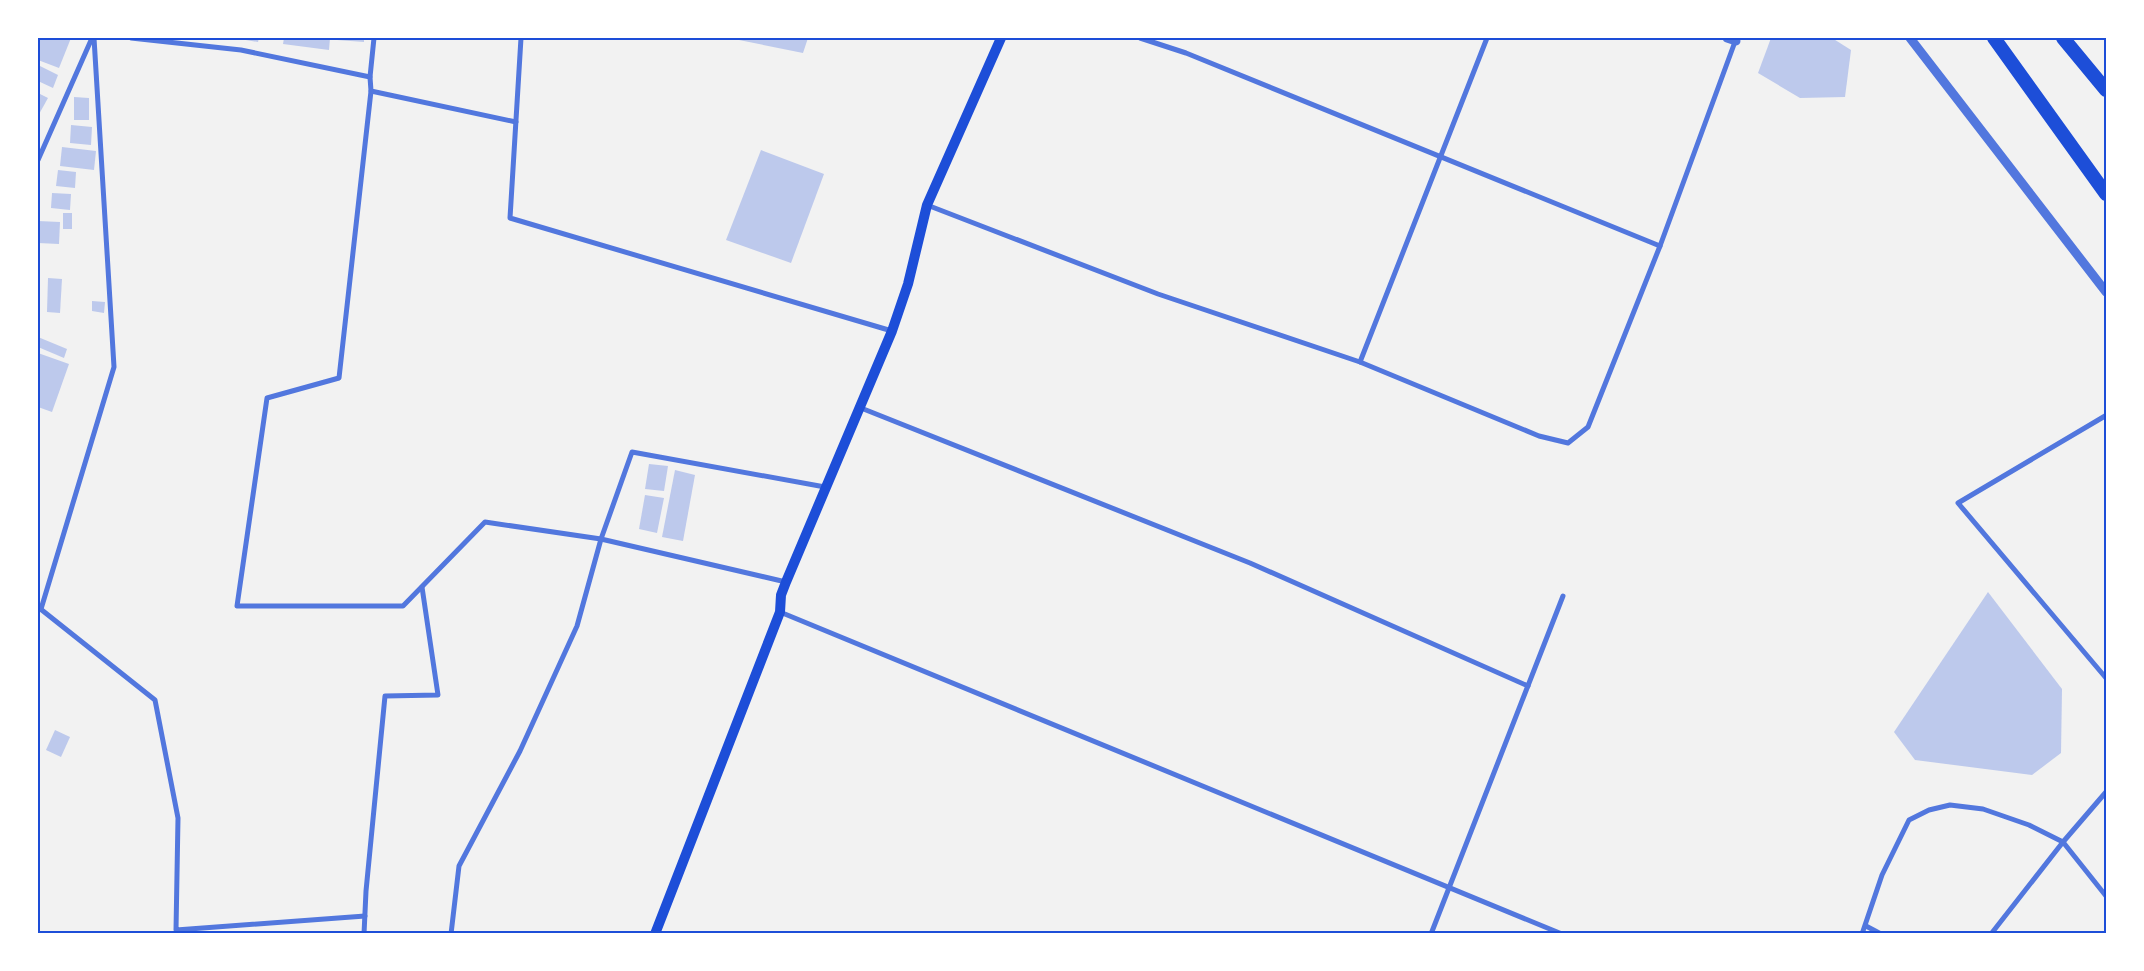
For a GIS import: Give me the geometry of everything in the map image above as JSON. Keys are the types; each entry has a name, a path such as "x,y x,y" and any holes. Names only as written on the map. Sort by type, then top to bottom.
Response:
{"highway":[{"path":"1994,38 2106,194"},
{"path":"2063,38 2106,90"}],"main road":[{"path":"655,934 780,612 781,595 786,582 892,330 908,284 927,205 1001,38"}],"street":[{"path":"38,160 93,38"},
{"path":"93,38 114,367 39,608 155,700 178,818 176,930 365,916"},
{"path":"131,38 241,50 370,77"},
{"path":"374,38 370,77 371,91 339,378 267,398 237,606 403,606 484,522 601,539 786,582"},
{"path":"521,38 510,218 676,265 892,330"},
{"path":"1140,38 1186,53 1660,246"},
{"path":"1360,362 1487,38"},
{"path":"1910,38 2106,292"},
{"path":"927,205 1158,294 1360,362 1539,436 1568,442 1588,427 1660,246 1733,39"},
{"path":"371,91 516,122"},
{"path":"860,408 1250,562 1528,686"},
{"path":"2106,418 2105,416 1958,503 2106,678"},
{"path":"451,934 459,866 520,751 577,626 601,539 632,452 825,487"},
{"path":"364,934 385,696 438,695 422,587"},
{"path":"1431,934 1563,596"},
{"path":"780,612 1562,934"},
{"path":"1991,934 2063,842 2106,792"},
{"path":"1862,934 1882,875 1909,820 1929,810 1950,805 1983,809 2029,825 2063,842 2106,896"},
{"path":"1866,926 1881,934"}],"building":[{"path":"38,38 71,38 59,68 38,60"},
{"path":"234,38 259,38 258,42"},
{"path":"284,38 330,38 329,50 283,44"},
{"path":"337,38 364,38 364,42 337,40"},
{"path":"729,38 808,38 803,53"},
{"path":"1771,38 1832,38 1851,50 1845,97 1800,98 1758,73"},
{"path":"38,65 58,75 53,88 38,81"},
{"path":"38,93 48,98 38,116"},
{"path":"74,97 89,98 89,120 74,120"},
{"path":"71,125 92,127 91,145 70,143"},
{"path":"62,147 96,151 94,170 60,166"},
{"path":"761,150 824,174 791,263 726,240"},
{"path":"58,170 76,172 75,188 56,186"},
{"path":"52,193 71,194 70,210 51,208"},
{"path":"63,213 72,213 72,229 63,229"},
{"path":"38,221 60,222 59,244 38,243"},
{"path":"48,278 62,279 60,313 47,312"},
{"path":"92,301 105,302 104,313 92,311"},
{"path":"38,337 67,349 64,358 38,347"},
{"path":"38,353 69,364 52,412 38,407"},
{"path":"649,464 668,466 664,491 645,489"},
{"path":"675,470 695,475 683,541 662,537"},
{"path":"645,495 664,498 657,533 639,529"},
{"path":"1988,592 2062,689 2061,753 2032,775 1915,760 1894,732"},
{"path":"55,730 70,737 61,757 46,750"}]}
